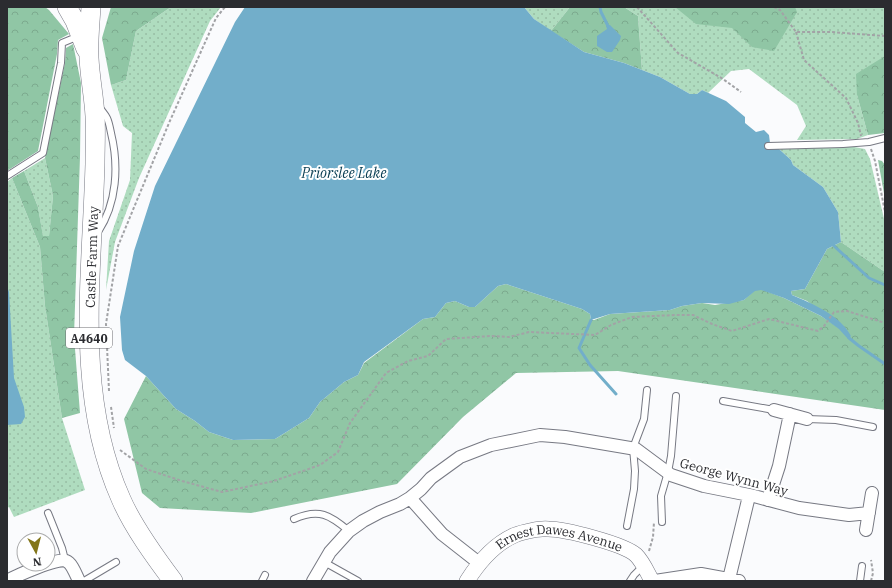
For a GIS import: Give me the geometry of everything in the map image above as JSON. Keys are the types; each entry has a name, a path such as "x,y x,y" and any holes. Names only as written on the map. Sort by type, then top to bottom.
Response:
{"main road":[{"name":"Castle Farm Way","path":"67,7 75,21 89,57"},
{"name":"Castle Farm Way","path":"91,7 89,57 95,135 89,332 93,389 100,433 110,469 122,500 156,558 173,581"}],"street":[{"path":"774,410 807,419"},
{"path":"768,500 780,466 790,414"},
{"name":"George Wynn Way","path":"313,581 330,552 349,531 369,518 410,498 431,478 460,458 491,444 540,435 565,437 633,448 672,476 704,486 820,512 849,515 869,513"},
{"path":"866,530 872,492"},
{"path":"655,581 701,574 734,580 749,496"},
{"path":"410,498 442,534 479,563"},
{"name":"Ernest Dawes Avenue","path":"466,581 479,563 491,551 516,535 547,528 591,537 616,545 635,554 644,565 652,581"},
{"path":"7,581 33,569 59,560 64,560 69,563 80,581"}],"lane":[{"path":"7,176 43,154 61,63 62,44 81,35"},
{"path":"768,146 866,142 885,138"},
{"path":"627,526 634,489 635,471 633,448 644,419 648,390"},
{"path":"662,522 661,496 671,456 676,396"},
{"path":"723,401 774,410"},
{"path":"807,419 836,420 873,427"},
{"path":"48,513 62,548 64,560"},
{"path":"294,519 300,516 314,514 328,516 335,519 349,531"},
{"path":"84,581 116,562"},
{"path":"324,562 358,581"},
{"path":"630,581 644,565"},
{"path":"860,581 862,566"}],"path":[{"path":"109,391 106,324 118,246 169,123 216,18 225,7"},
{"path":"637,7 678,53 723,79 741,92"},
{"path":"774,7 780,10 796,32 804,60 846,98 875,161 885,212"},
{"path":"796,32 831,32 885,36"},
{"path":"120,452 146,469 222,492 274,481 320,465 338,452 350,423 386,373 408,361 428,356 446,339 509,336 530,332 596,335 611,325 632,317 675,315 694,315 712,324 732,331 769,319 818,331 824,326 834,312 847,311 885,323"},
{"path":"110,406 115,428 112,430"},
{"path":"871,560 871,581"}],"green space":[{"path":"7,7 45,7 69,34 58,40 57,54 38,151 7,171"},
{"path":"111,7 171,7 136,31 126,80 111,85 102,38"},
{"path":"171,7 221,7 210,21 139,178 115,242 106,290 109,241 130,180 132,133 123,126 111,85 126,80 136,31"},
{"path":"524,7 570,7 551,31 534,19"},
{"path":"570,7 624,7 638,16 642,70 624,63 584,52 551,31"},
{"path":"624,7 885,7 885,56 857,95 868,135 857,139 797,140 806,126 797,105 749,69 731,71 708,93 702,90 697,94 690,94 660,77 642,70 638,16"},
{"path":"675,7 795,7 797,12 774,51 752,47 732,28 696,24"},
{"path":"73,44 81,83 74,336 80,413 62,418 45,306 40,247 12,178 24,171 38,207 43,236 49,236 53,196 45,158 65,63 66,48"},
{"path":"885,56 885,133 868,135 857,95 856,74"},
{"path":"849,146 865,149 870,159 885,223 885,272 841,242 838,212 823,187 793,165 791,160 779,149"},
{"path":"45,158 53,196 49,236 43,237 38,207 24,171"},
{"path":"878,160 882,161 885,165 885,199"},
{"path":"12,178 40,247 45,306 62,418 85,490 14,517 9,507 7,508 7,182"},
{"path":"841,242 885,272 885,410 618,371 516,373 463,417 397,484 251,513 160,508 142,493 124,419 146,376 176,409 209,432 233,440 275,439 309,418 320,402 344,382 358,375 364,363 423,319 435,317 446,303 455,301 469,307 475,307 498,286 506,284 582,309 590,314 591,320 610,314 670,310 682,306 702,303 715,305 744,300 755,290 761,289 784,298 821,316 851,336 807,301 792,295 791,291 805,289 827,249"}],"water":[{"name":"Priorslee Lake","path":"245,7 524,7 534,19 584,52 624,63 660,77 690,94 697,94 702,90 726,101 745,117 745,123 756,132 764,130 769,135 770,143 766,143 767,149 779,149 791,160 793,165 823,187 838,212 841,242 827,249 805,289 791,291 792,295 817,306 833,316 851,336 848,339 839,329 821,316 784,298 761,290 755,291 744,300 729,304 702,303 682,306 670,310 610,314 591,320 590,314 582,309 506,284 498,286 475,307 469,307 455,301 446,303 435,317 423,319 364,362 358,375 344,382 320,402 309,418 275,439 233,440 209,432 176,409 146,376 125,360 122,350 120,317 134,251 155,186 235,22"},
{"path":"610,25 621,36 612,52 607,52 597,46 597,36 607,29 606,26"},
{"path":"7,286 9,292 14,378 24,407 25,417 21,424 7,425"}],"waterway":[{"path":"600,7 608,26"},
{"path":"834,246 869,278 885,285"},
{"path":"591,320 579,348 590,365 616,394"},
{"path":"849,338 885,364"}]}
